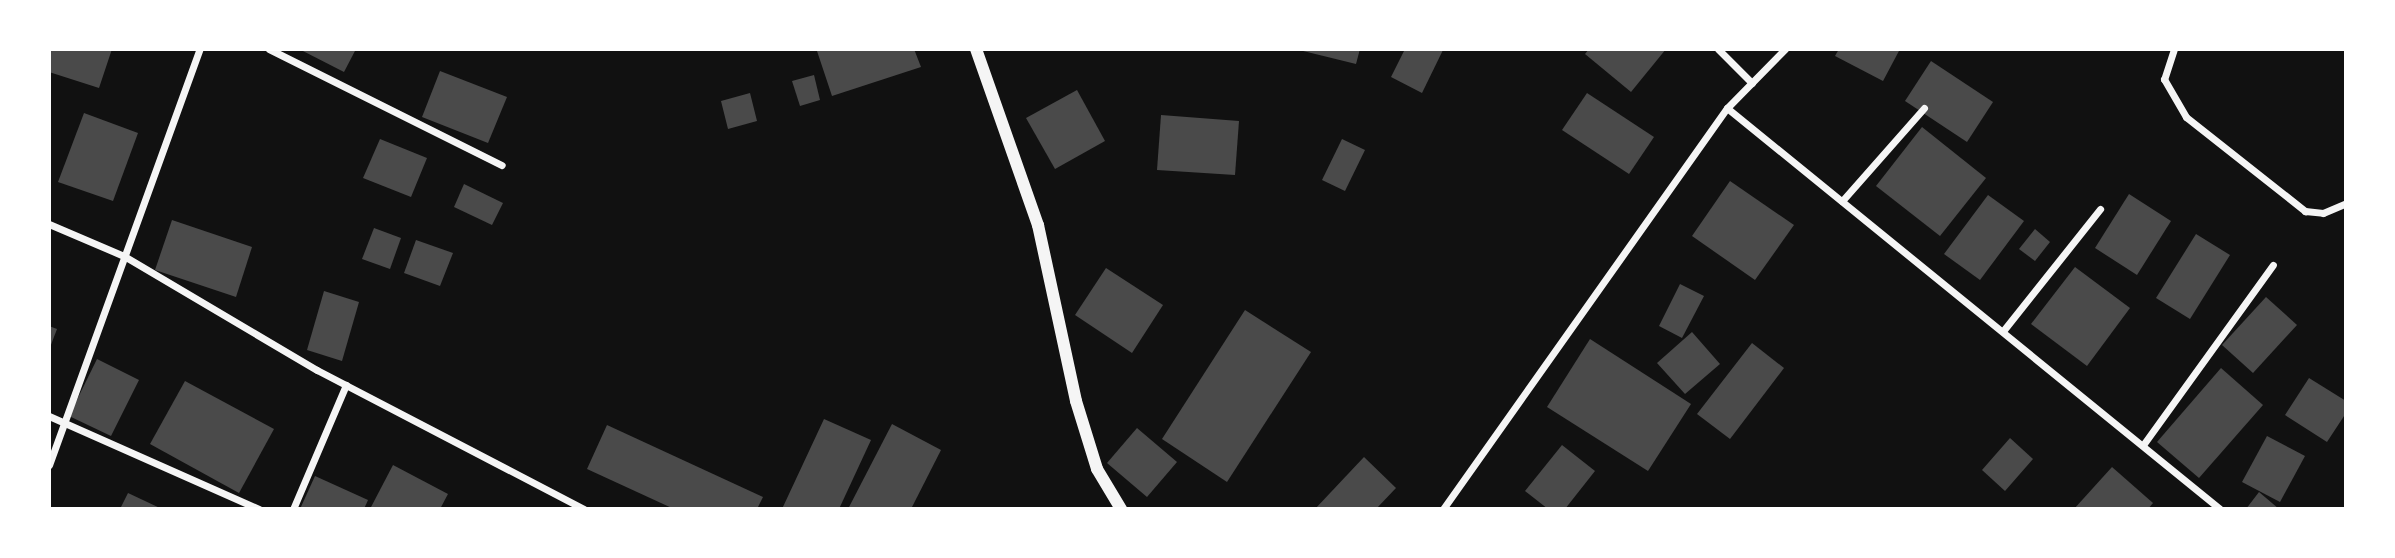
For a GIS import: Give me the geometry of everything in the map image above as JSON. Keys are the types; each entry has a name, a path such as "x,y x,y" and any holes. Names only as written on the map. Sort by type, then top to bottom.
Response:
{"street":[{"path":"49,465 200,49"},
{"path":"269,49 502,164"},
{"path":"976,49 1038,225 1076,401 1097,469 1121,509"},
{"path":"1718,49 1752,83"},
{"path":"1443,509 1727,108 1785,49"},
{"path":"2174,49 2164,79 2186,117 2305,211 2323,213 2346,203"},
{"path":"1727,108 2220,509"},
{"path":"1842,201 1924,108"},
{"path":"2004,331 2100,209"},
{"path":"49,224 124,256 346,385 584,509"},
{"path":"2143,445 2273,265"},
{"path":"293,509 346,385"},
{"path":"49,416 259,509"}],"building":[{"path":"50,49 112,49 99,88 49,72"},
{"path":"299,49 356,49 344,72"},
{"path":"914,49 921,67 832,96 817,51"},
{"path":"1295,49 1360,49 1356,64"},
{"path":"1405,49 1443,50 1422,93 1391,77"},
{"path":"1589,49 1666,49 1631,92 1585,54"},
{"path":"1839,49 1900,49 1883,81 1835,56"},
{"path":"1931,61 1993,102 1967,142 1905,101"},
{"path":"440,71 507,97 488,143 422,117"},
{"path":"814,75 820,100 800,106 792,81"},
{"path":"1077,90 1105,141 1055,169 1026,118"},
{"path":"750,93 757,121 728,129 721,101"},
{"path":"1587,93 1654,137 1629,174 1562,130"},
{"path":"84,113 138,133 113,201 58,182"},
{"path":"1161,115 1239,121 1235,175 1157,170"},
{"path":"1922,127 1986,178 1940,236 1876,186"},
{"path":"380,139 427,158 411,197 363,178"},
{"path":"1342,139 1365,150 1345,191 1322,180"},
{"path":"1730,181 1794,225 1755,280 1692,236"},
{"path":"464,184 503,203 492,225 454,207"},
{"path":"2129,194 2171,221 2137,275 2095,248"},
{"path":"1988,195 2024,221 1980,280 1944,254"},
{"path":"172,220 252,247 236,297 155,270"},
{"path":"374,228 401,238 390,269 362,259"},
{"path":"2035,229 2050,242 2035,261 2019,249"},
{"path":"2196,234 2230,255 2190,319 2156,298"},
{"path":"416,240 453,253 440,286 404,273"},
{"path":"2075,267 2130,308 2087,366 2031,324"},
{"path":"1106,268 1163,305 1132,353 1075,315"},
{"path":"1680,284 1704,296 1682,338 1659,326"},
{"path":"324,291 359,302 342,361 307,350"},
{"path":"2266,297 2297,325 2253,373 2222,345"},
{"path":"1245,310 1311,352 1227,482 1162,439"},
{"path":"49,326 57,329 49,350"},
{"path":"1692,332 1720,364 1685,394 1657,363"},
{"path":"1590,339 1691,404 1648,471 1547,407"},
{"path":"1752,343 1784,368 1730,439 1697,414"},
{"path":"97,359 139,380 111,436 69,416"},
{"path":"2221,368 2263,405 2199,478 2157,442"},
{"path":"2309,378 2346,401 2346,413 2327,442 2285,415"},
{"path":"185,381 274,429 239,493 150,444"},
{"path":"824,419 871,440 839,509 782,509"},
{"path":"892,424 941,450 911,509 848,509"},
{"path":"607,425 763,497 757,509 674,509 587,469"},
{"path":"1137,428 1177,462 1147,497 1107,463"},
{"path":"2267,436 2305,456 2280,502 2242,482"},
{"path":"2010,438 2033,459 2005,491 1982,470"},
{"path":"1562,445 1595,471 1565,509 1548,509 1525,491"},
{"path":"1364,457 1396,488 1376,509 1315,509"},
{"path":"393,465 448,494 440,509 370,509"},
{"path":"2112,467 2153,503 2148,509 2074,509"},
{"path":"315,476 368,500 364,509 300,509"},
{"path":"2259,492 2279,509 2246,509"},
{"path":"128,493 162,509 120,509"}]}
